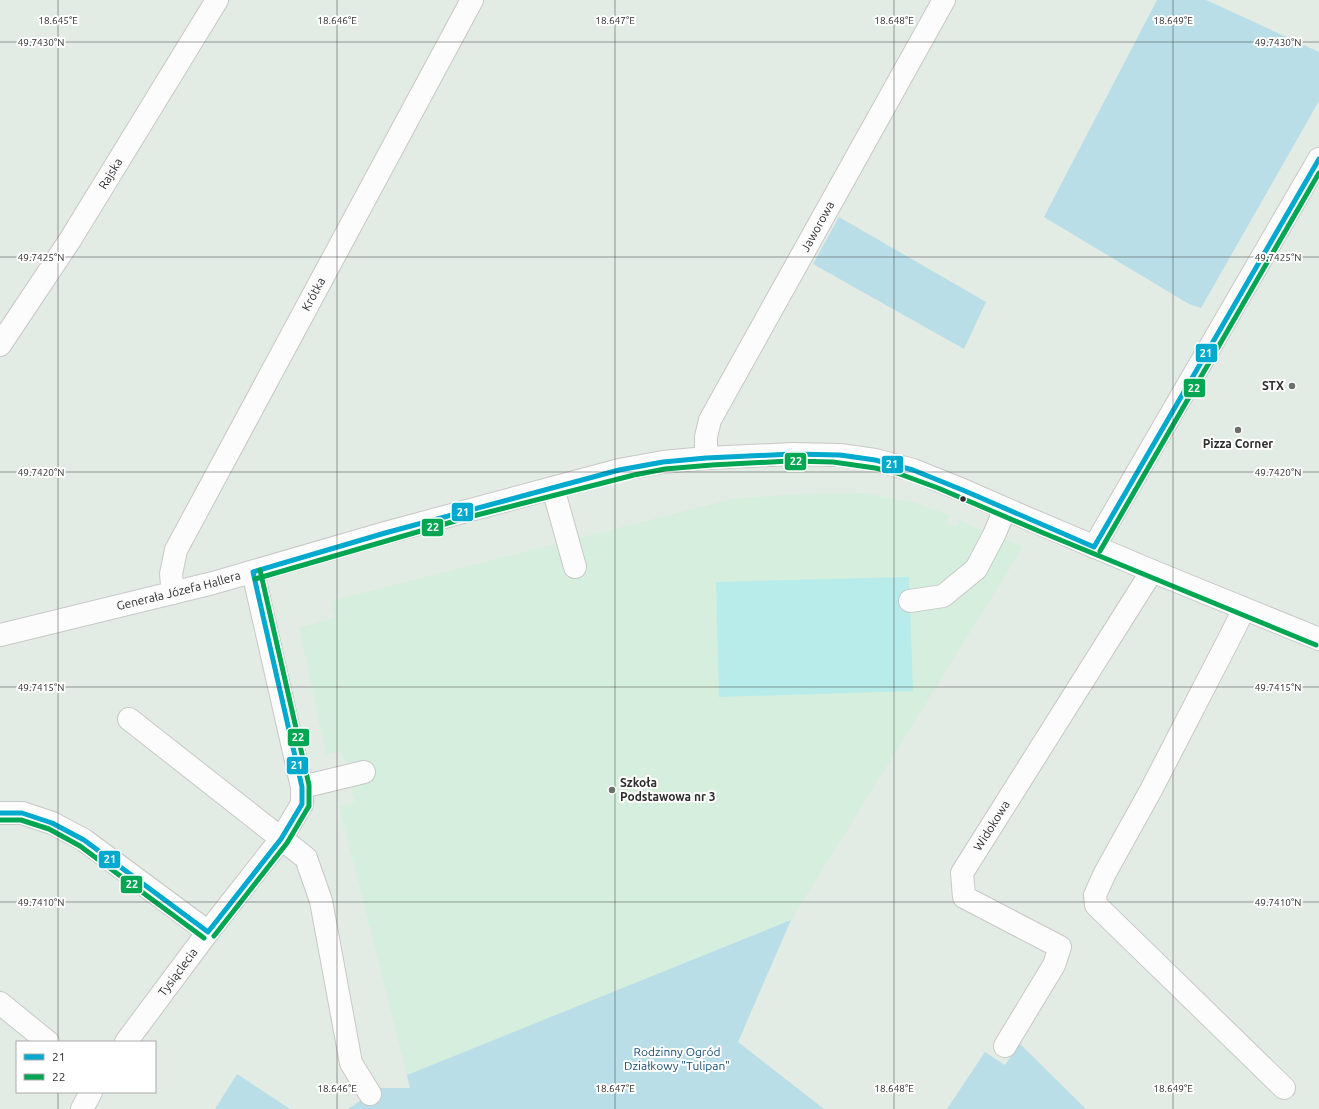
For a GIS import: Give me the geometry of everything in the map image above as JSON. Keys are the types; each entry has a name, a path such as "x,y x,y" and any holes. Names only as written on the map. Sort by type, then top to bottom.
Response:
{"street":[{"name":"Rajska","path":"0,345 70,240 217,0"},
{"name":"Krótka","path":"173,593 171,574 176,550 472,0"},
{"name":"Jaworowa","path":"706,458 706,437 710,420 944,0"},
{"path":"1094,547 1319,159"},
{"name":"Generała Józefa Hallera","path":"0,635 253,572 384,533 619,470 663,462 706,458 792,454 840,455 875,460 913,470 1094,547 1319,639"},
{"path":"553,488 575,567"},
{"path":"910,601 943,596 976,569 1005,509"},
{"name":"Widokowa","path":"1005,1046 1054,965 1060,947 964,897 962,873 1152,571"},
{"name":"Tysiąclecia","path":"127,1041 208,932 281,839 302,804 302,787 253,572"},
{"path":"1244,608 1154,784 1105,873 1095,895 1096,905 1284,1088"},
{"path":"129,719 306,858 321,901 351,1063 370,1094"},
{"path":"302,787 364,772"},
{"path":"0,813 22,813 52,823 84,840 208,932"},
{"path":"0,1003 47,1041"},
{"path":"82,1109 90,1093"}],"shaded area":[{"name":"Szkoła Podstawowa nr 3","path":"863,493 912,502 949,515 947,522 957,527 960,521 1023,547 791,920 407,1075 339,806 355,802 342,751 326,754 299,628 335,618 331,601 733,499 799,494"},
{"path":"909,577 913,691 719,697 716,582"}],"green space":[{"path":"1157,0 1206,0 1319,52 1319,101 1201,308 1189,304 1044,217"},
{"path":"839,217 986,302 964,349 813,264"},
{"name":"Rodzinny Ogród Działkowy \"Tulipan\"","path":"791,920 738,1042 824,1109 348,1109 376,1088 410,1088 407,1075"},
{"path":"1020,1044 1086,1109 947,1109 985,1052 1005,1065"},
{"path":"237,1074 290,1109 215,1109"}],"transit line":[{"name":"21","path":"1094,547 1319,159"},
{"name":"22","path":"1100,551 1319,173"},
{"name":"21","path":"253,572 385,533 619,470 663,462 706,458 792,454 840,455 875,460 913,470 1094,547"},
{"name":"22","path":"255,579 469,517 634,475 665,469 712,465 789,461 833,462 875,468 897,473 938,488 1316,645"},
{"name":"22","path":"214,936 287,843 309,806 309,785 260,570"},
{"name":"21","path":"208,932 281,839 302,804 302,787 253,572"},
{"name":"21","path":"0,813 22,813 52,823 84,840 208,932"},
{"name":"22","path":"0,820 21,820 49,829 80,846 204,938"}],"place":[{"name":"STX","path":"1292,386"},
{"name":"Pizza Corner","path":"1238,430"},
{"name":"Szkoła Podstawowa nr 3","path":"612,790"}]}
